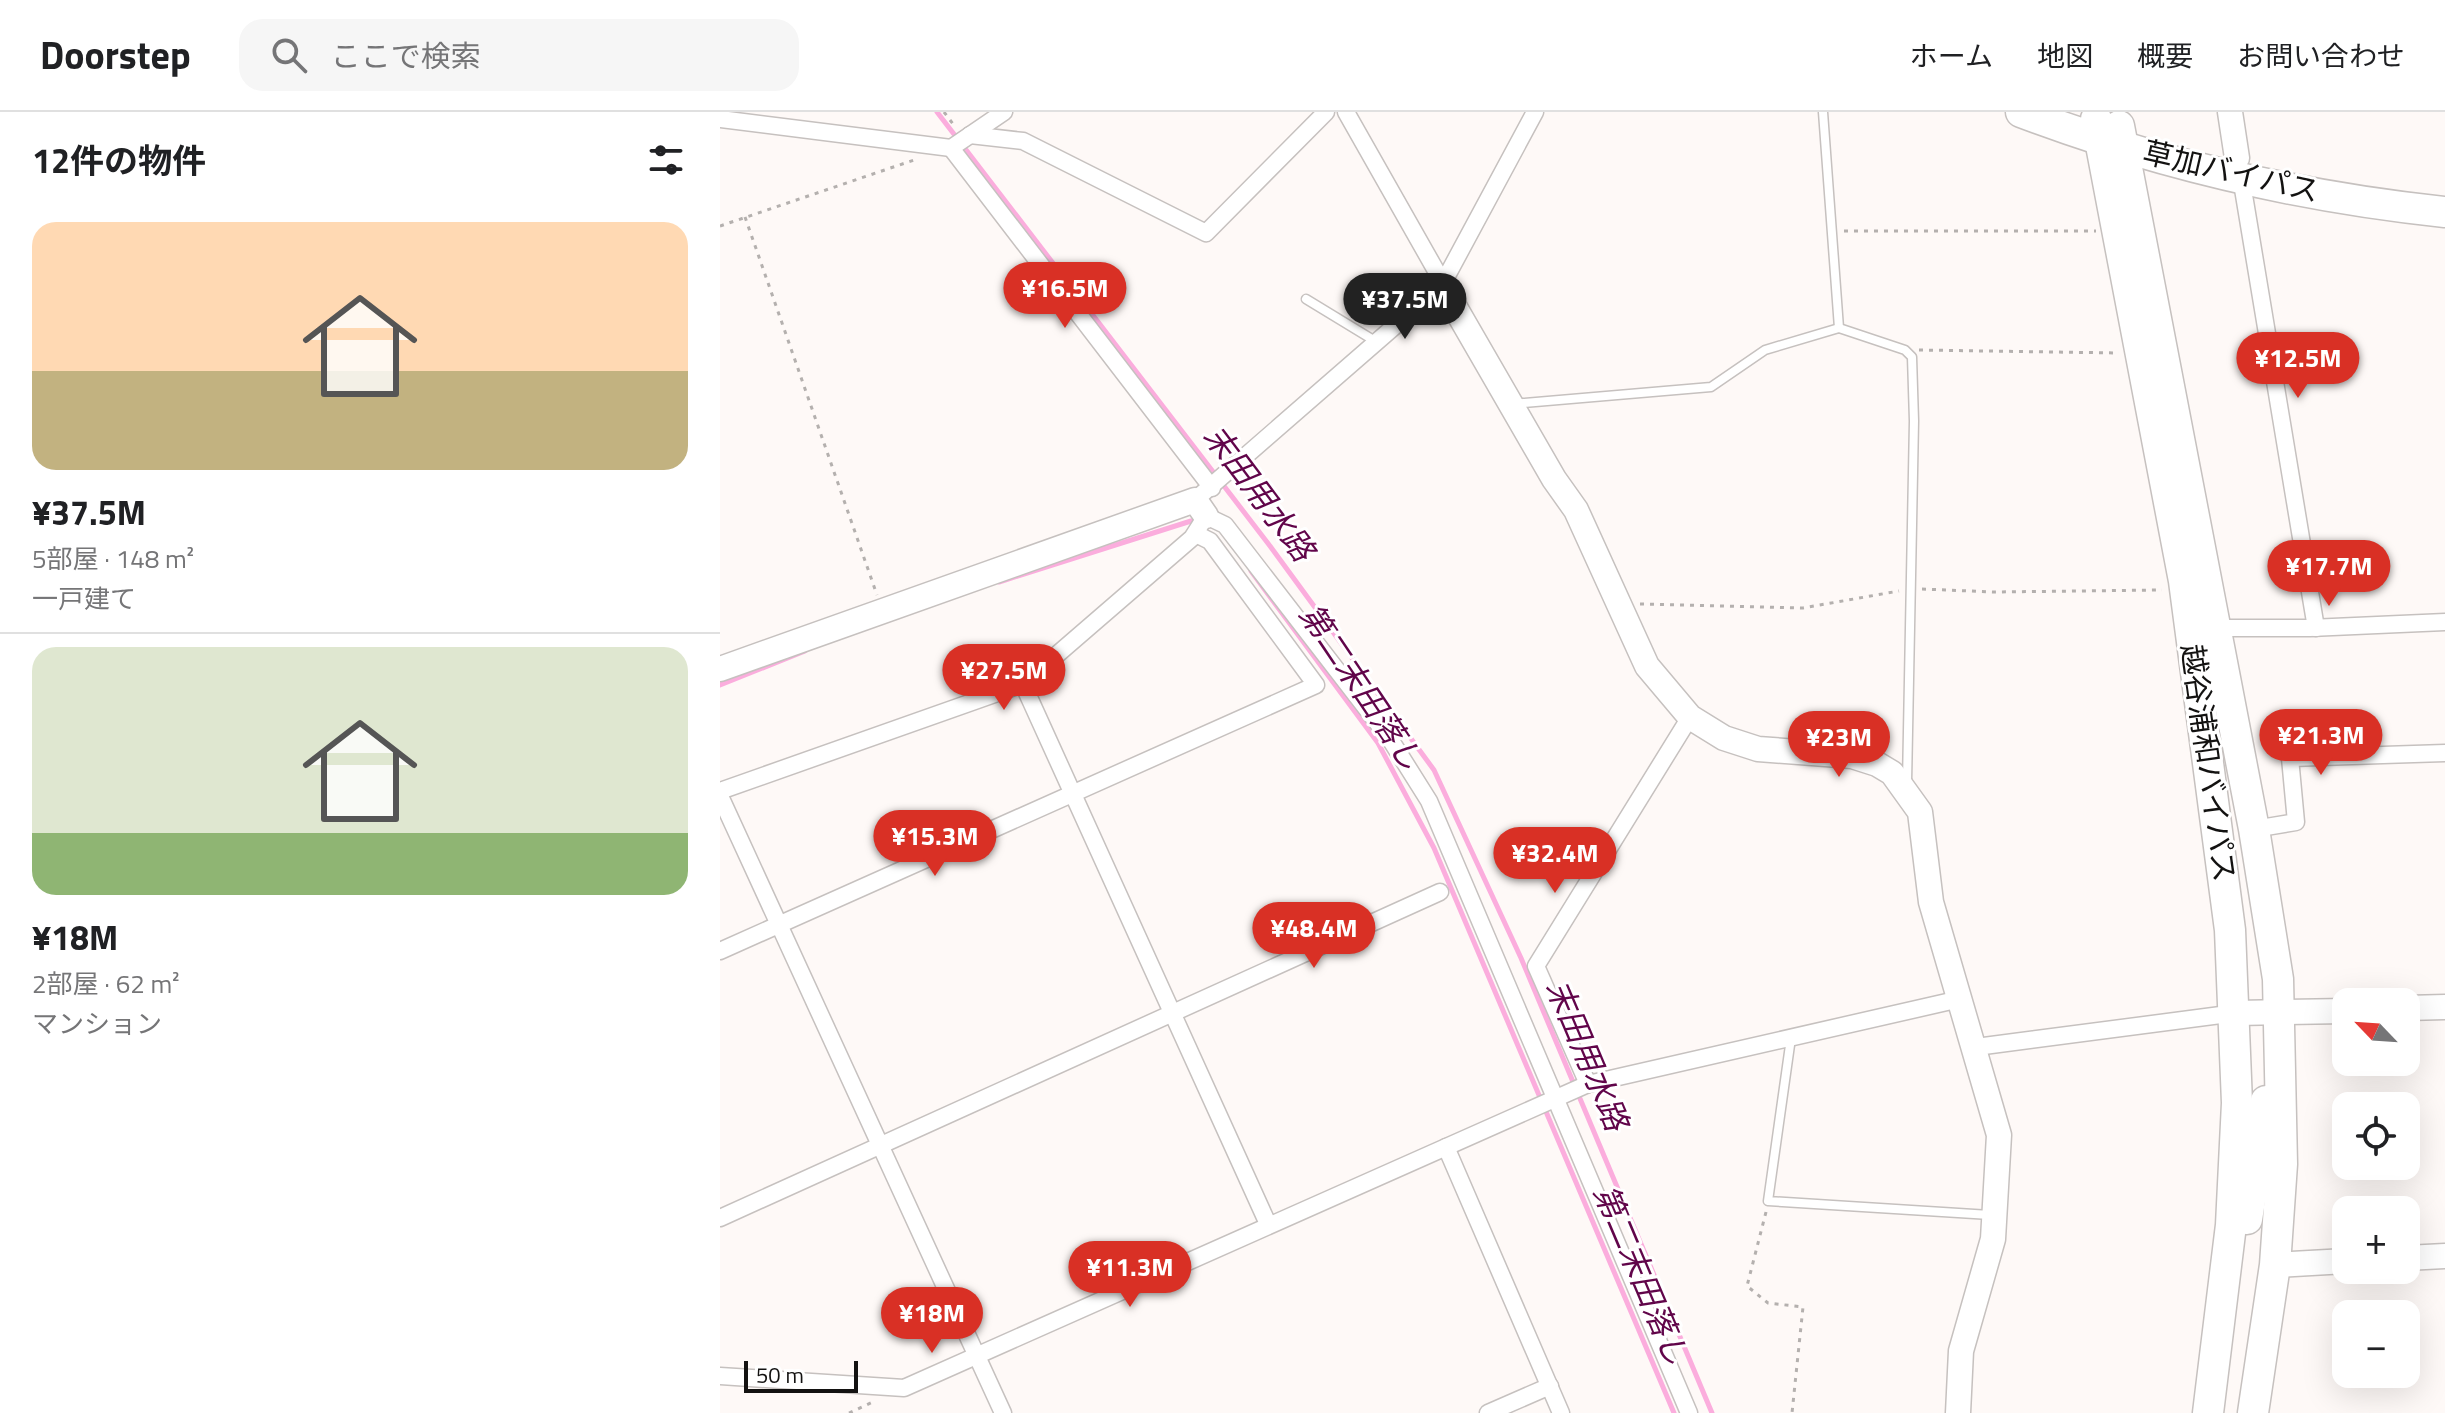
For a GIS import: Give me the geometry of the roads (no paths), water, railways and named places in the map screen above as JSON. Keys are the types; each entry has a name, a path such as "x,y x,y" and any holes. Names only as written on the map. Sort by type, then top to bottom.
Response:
{"highway":[{"name":"草加バイパス","path":"2021,112 2102,129 2355,200 2445,212"},
{"name":"越谷浦和バイパス","path":"2102,129 2116,231 2184,581 2230,930 2260,1013"},
{"name":"越谷浦和バイパス","path":"2102,129 2214,628 2254,829 2260,1013 2282,1164 2275,1265 2253,1413"},
{"name":"草加バイパス","path":"2239,168 2445,194"},
{"path":"2208,1413 2224,1292 2236,1278 2266,1117 2260,1013"}],"street":[{"path":"720,119 951,148 1004,112"},
{"path":"970,135 1023,141 1206,233 1326,112"},
{"path":"1346,112 1511,405 1576,510 1647,666 1690,717 1724,738 1758,749 1863,758 1892,773 1920,812 1931,902 1976,1047 1999,1135 1993,1239 1961,1351 1958,1413"},
{"path":"1003,1413 720,793 1023,684 1202,510 1226,471 1442,284 1535,112"},
{"path":"2230,112 2316,628"},
{"path":"720,951 1316,685 1210,541 1202,510 951,148"},
{"path":"720,669 883,612 1202,510"},
{"path":"1202,510 1225,525 1390,739 1429,801 1689,1413"},
{"path":"2214,628 2316,628 2445,622"},
{"path":"1023,684 1268,1224"},
{"path":"1588,1084 1536,966 1690,717"},
{"path":"2254,829 2296,822 2290,758 2445,753"},
{"path":"720,1218 1440,892"},
{"path":"720,1376 904,1388 1588,1084 1960,999"},
{"path":"2420,1008 2445,1007"},
{"path":"1976,1047 2260,1013 2332,1011"},
{"path":"1446,1147 1561,1413"},
{"path":"2420,1257 2445,1256"},
{"path":"2275,1265 2332,1262"},
{"path":"1488,1413 1550,1386"}],"lane":[{"path":"1823,112 1839,328"},
{"path":"1306,299 1375,341"},
{"path":"1511,405 1711,387 1765,350 1839,328 1905,350 1912,357 1913,405 1906,792"},
{"path":"1791,1037 1768,1201 1995,1216"}],"waterway":[{"name":"末田用水路","path":"937,112 1270,546 1434,770 1521,958 1712,1413"},
{"name":"第二末田落し","path":"999,582 1191,521 1199,523"},
{"name":"第二末田落し","path":"1251,571 1378,743 1434,848 1674,1413"},
{"name":"第二末田落し","path":"720,685 805,651"}]}
